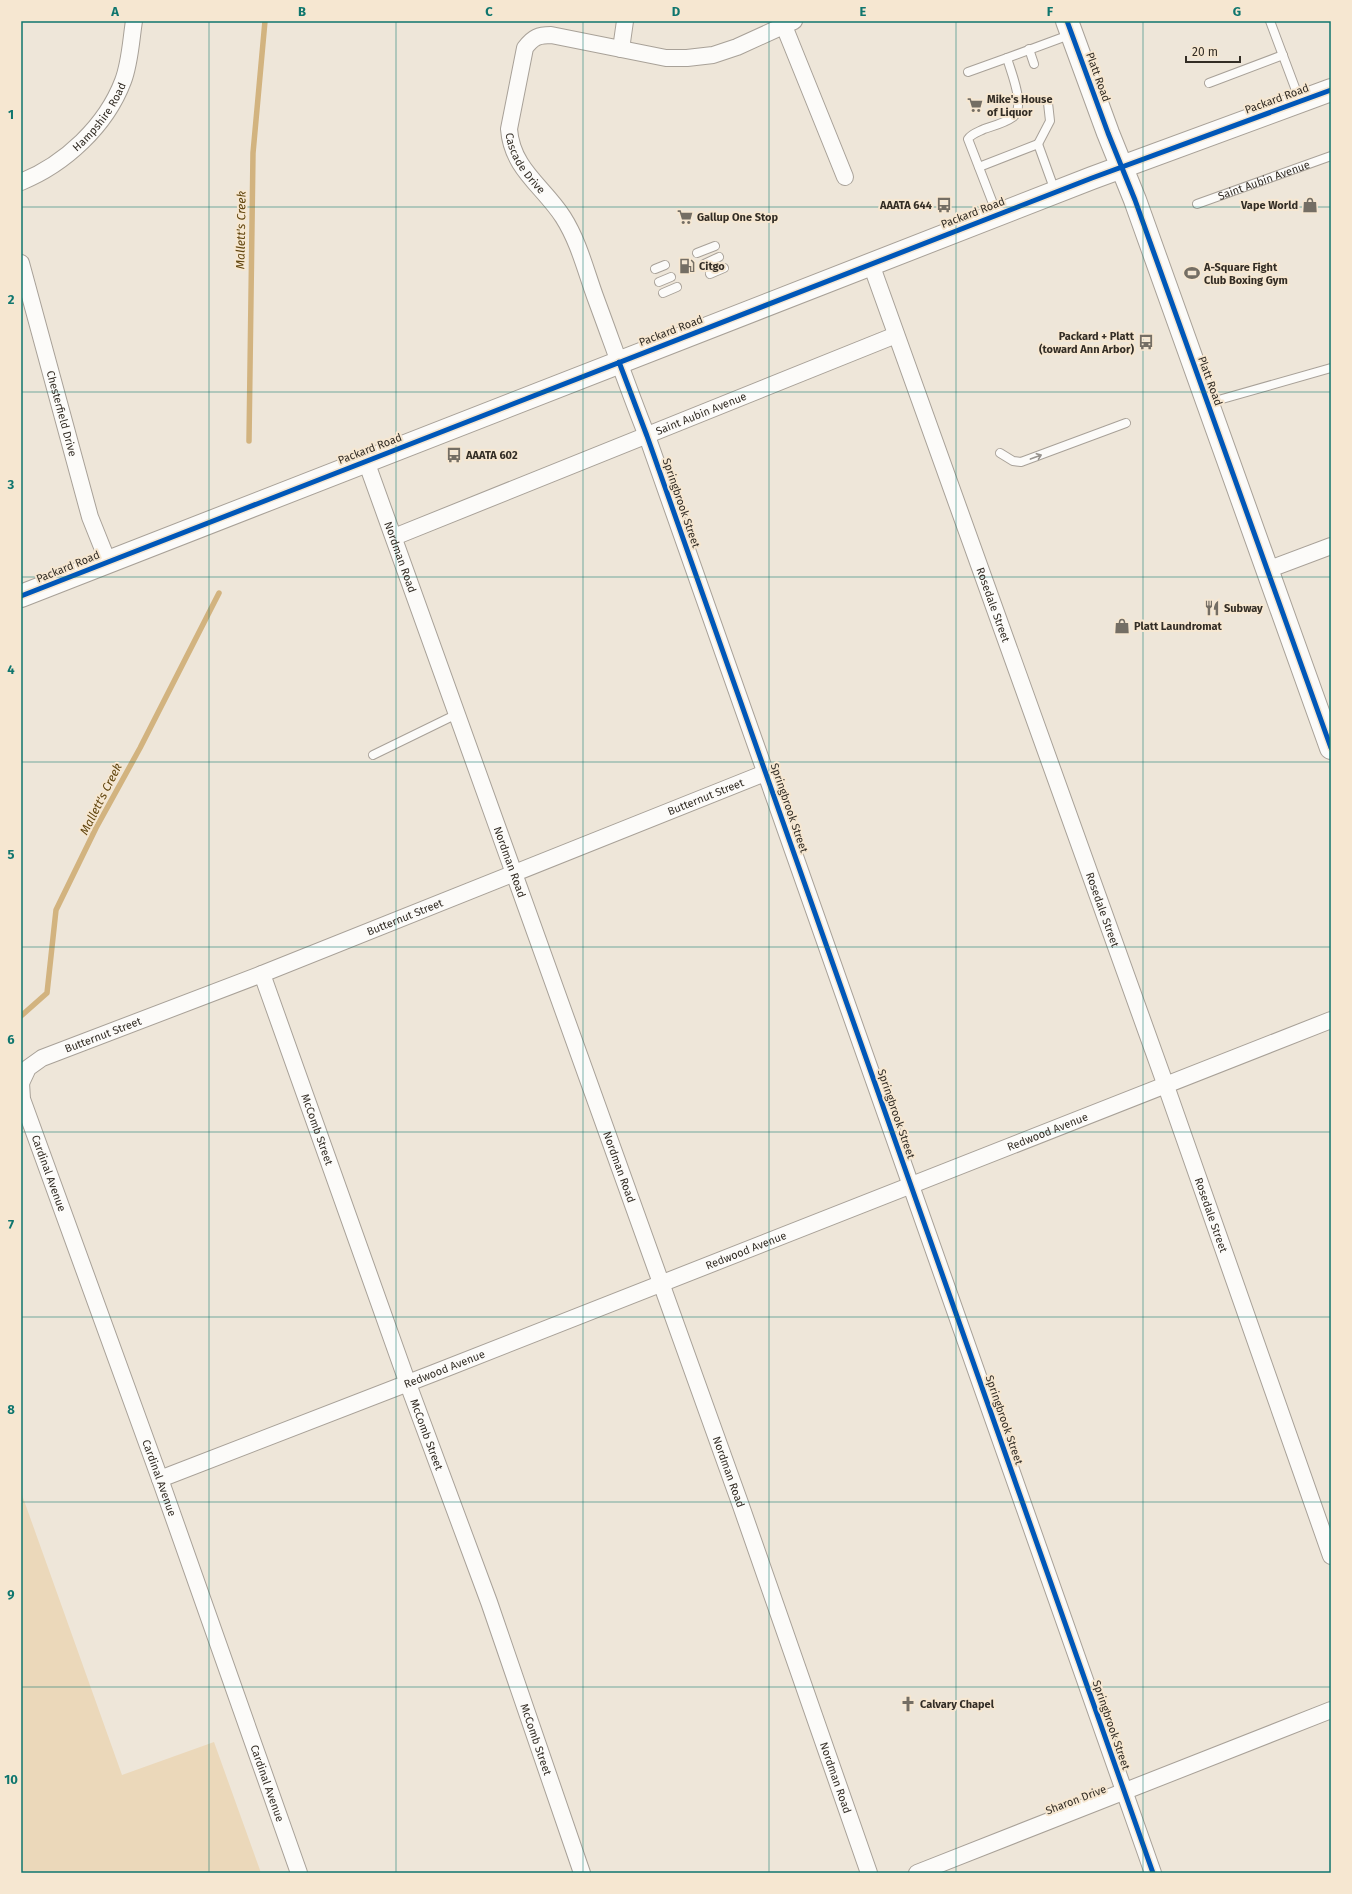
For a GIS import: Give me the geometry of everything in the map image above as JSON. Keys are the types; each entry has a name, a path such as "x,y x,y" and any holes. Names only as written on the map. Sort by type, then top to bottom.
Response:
{"main road":[{"name":"Platt Road","path":"1069,28 1122,167 1331,748"},
{"name":"Packard Road","path":"21,596 1055,192 1331,90"}],"street":[{"name":"Hampshire Road","path":"21,182 49,167 70,153 89,135 111,107 124,80 134,21"},
{"path":"620,49 625,21"},
{"name":"Cascade Drive","path":"619,362 574,237 553,203 520,164 514,154 510,141 509,128 525,48 531,40 540,35 551,35 666,58 694,58 713,55 737,47 789,24 845,177"},
{"name":"Chesterfield Drive","path":"21,263 90,517 108,562"},
{"name":"Rosedale Street","path":"871,264 1166,1086 1331,1556"},
{"name":"Saint Aubin Avenue","path":"394,537 896,335"},
{"name":"Springbrook Street","path":"619,362 647,436 1153,1873"},
{"name":"Nordman Road","path":"366,461 660,1284 740,1503 869,1873"},
{"path":"1267,570 1331,546"},
{"name":"Butternut Street","path":"42,1058 262,974 765,773"},
{"name":"McComb Street","path":"262,974 408,1384 489,1602 582,1873"},
{"name":"Redwood Avenue","path":"160,1479 408,1384 1331,1020"},
{"name":"Cardinal Avenue","path":"42,1058 28,1068 21,1083 22,1099 160,1479 299,1873"},
{"name":"Sharon Drive","path":"917,1873 1331,1710"}],"lane":[{"path":"1270,21 1300,101"},
{"path":"968,72 1029,49 1069,28"},
{"path":"1029,49 1034,64"},
{"path":"1209,83 1283,55"},
{"path":"997,215 968,139 970,136 992,129 1020,113 1020,91 1007,58"},
{"path":"1048,103 1050,121 1041,132 1038,144 1055,192"},
{"path":"979,167 1002,154 1038,144"},
{"name":"Saint Aubin Avenue","path":"1197,204 1331,156"},
{"path":"697,253 715,246"},
{"path":"704,264 719,258"},
{"path":"655,269 665,266"},
{"path":"710,274 724,268"},
{"path":"659,282 671,277"},
{"path":"663,293 677,287"},
{"path":"1207,403 1331,368"},
{"path":"1000,453 1013,461 1021,462 1126,423"},
{"path":"373,755 457,714"}],"shaded area":[{"path":"21,1492 122,1775 214,1742 261,1873 21,1873"}],"waterway":[{"name":"Mallett's Creek","path":"249,441 253,153 265,21"},
{"name":"Mallett's Creek","path":"21,1016 47,993 56,910 96,828 140,748 219,593"}],"cycle path":[{"path":"1067,21 1108,133 1135,200 1331,748"},
{"path":"21,596 1092,178 1331,90"},
{"path":"619,362 647,436 1153,1873"}],"place":[{"name":"Mike's House of Liquor","path":"975,105"},
{"name":"AAATA 644","path":"944,205"},
{"name":"Vape World","path":"1310,205"},
{"name":"Gallup One Stop","path":"685,217"},
{"name":"Citgo","path":"687,266"},
{"name":"A-Square Fight Club Boxing Gym","path":"1192,273"},
{"name":"Packard + Platt (toward Ann Arbor)","path":"1146,342"},
{"name":"AAATA 602","path":"454,455"},
{"name":"Subway","path":"1212,608"},
{"name":"Platt Laundromat","path":"1122,626"},
{"name":"Calvary Chapel","path":"908,1704"}]}
